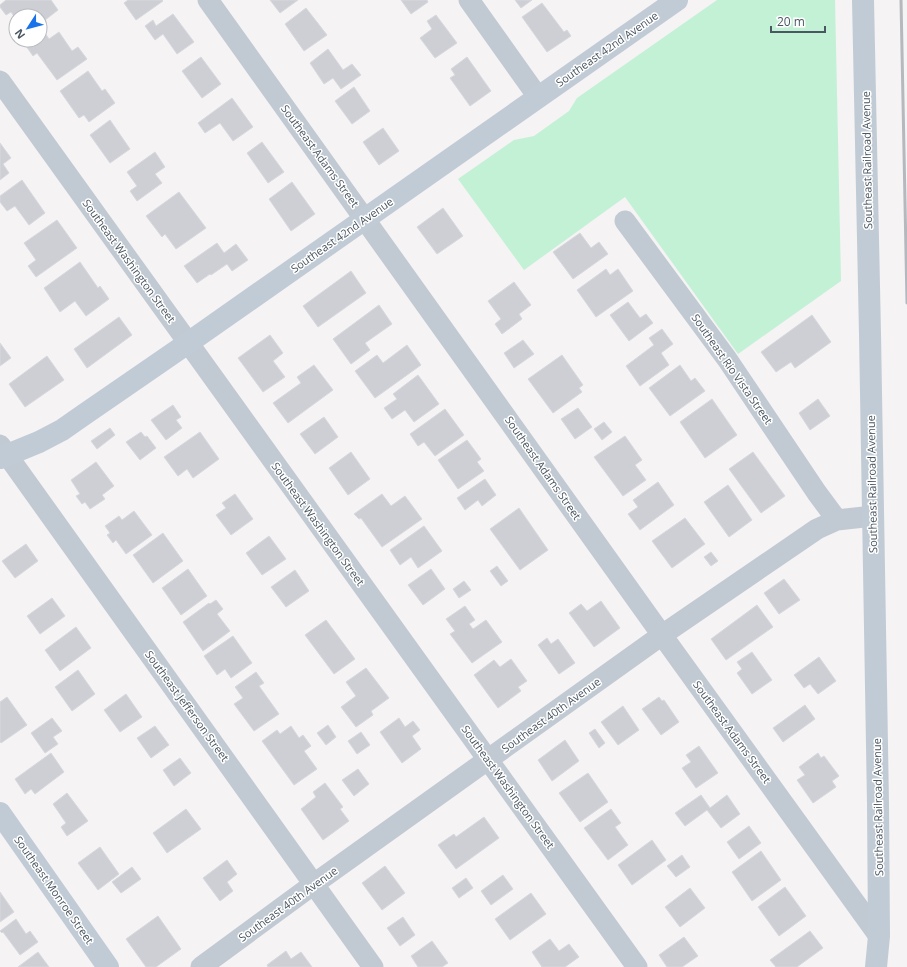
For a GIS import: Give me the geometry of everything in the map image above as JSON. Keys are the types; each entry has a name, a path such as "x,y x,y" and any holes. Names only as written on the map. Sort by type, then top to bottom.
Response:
{"street":[{"name":"Southeast Adams Street","path":"208,0 879,936"},
{"path":"469,0 538,97"},
{"name":"Southeast 42nd Avenue","path":"2,453 38,442 62,430 677,0"},
{"name":"Southeast Railroad Avenue","path":"863,0 866,92 878,804 879,936 876,967"},
{"name":"Southeast Washington Street","path":"0,81 638,967"},
{"name":"Southeast Rio Vista Street","path":"625,220 727,359 836,520"},
{"name":"Southeast Jefferson Street","path":"2,453 374,967"},
{"name":"Southeast 40th Avenue","path":"201,967 314,884 662,635 817,529 836,520 873,516"},
{"name":"Southeast Monroe Street","path":"0,813 108,967"}],"green space":[{"path":"717,0 835,0 841,281 738,354 625,197 524,270 458,179 514,140 534,136 569,111 577,98"}],"building":[{"path":"6,0 51,0 58,10 48,18 48,8 8,8 8,14 6,15 0,5"},
{"path":"128,0 163,1 136,20 124,3"},
{"path":"270,0 298,0 280,13"},
{"path":"401,0 427,0 428,2 411,14"},
{"path":"515,0 532,0 521,8"},
{"path":"542,3 564,32 567,30 571,36 547,52 522,17"},
{"path":"306,8 327,35 304,51 285,24"},
{"path":"173,14 194,42 177,54 163,34 155,40 145,26 153,20 156,26"},
{"path":"436,15 457,43 435,58 420,38 432,29 427,21"},
{"path":"59,32 72,51 78,47 87,59 57,80 37,53 33,56 27,48 48,48 48,38 49,39"},
{"path":"328,49 343,70 352,64 361,75 341,89 333,78 324,84 310,63"},
{"path":"201,57 221,84 202,98 182,71"},
{"path":"467,57 491,91 470,106 450,78 455,75 451,69"},
{"path":"88,71 102,91 105,89 115,103 89,122 84,115 79,118 60,91"},
{"path":"354,87 370,111 352,124 335,101"},
{"path":"232,98 253,127 233,141 220,123 205,133 198,123"},
{"path":"110,120 130,149 110,163 90,135"},
{"path":"383,128 399,151 379,165 363,142"},
{"path":"262,142 284,172 268,183 247,153"},
{"path":"0,143 11,158 3,164 9,173 0,180"},
{"path":"155,152 165,167 155,174 162,183 137,201 130,191 137,186 127,172"},
{"path":"22,180 45,213 29,225 15,206 7,211 0,202 0,196"},
{"path":"292,182 315,214 291,231 269,199"},
{"path":"179,192 206,228 176,249 165,234 162,237 146,216"},
{"path":"443,208 463,236 437,254 417,227"},
{"path":"57,220 77,248 36,277 28,266 36,260 24,243"},
{"path":"580,233 591,248 599,242 608,254 573,279 553,252"},
{"path":"217,243 224,253 236,244 248,260 232,271 227,264 197,283 184,266"},
{"path":"80,262 98,288 100,286 109,299 86,316 75,301 60,312 44,288"},
{"path":"606,269 610,275 618,269 633,291 596,317 577,290"},
{"path":"351,271 366,293 318,327 303,306"},
{"path":"514,282 531,305 519,314 522,319 502,334 495,324 501,319 488,301"},
{"path":"628,302 640,318 646,314 653,323 629,341 610,315"},
{"path":"379,305 392,324 365,343 370,350 351,364 333,339"},
{"path":"812,315 831,342 795,368 791,362 776,372 761,352"},
{"path":"119,317 132,335 87,368 74,349"},
{"path":"662,329 673,344 661,353 669,365 640,386 626,366 654,345 649,338"},
{"path":"270,335 283,353 273,361 285,377 263,392 238,358"},
{"path":"523,340 534,354 514,368 504,353"},
{"path":"0,343 11,358 0,366"},
{"path":"407,345 421,365 375,398 355,371 377,355 383,363"},
{"path":"562,355 583,385 579,388 582,392 553,413 528,379"},
{"path":"47,356 64,380 25,407 9,384"},
{"path":"314,365 333,390 288,423 273,403 301,383 297,377"},
{"path":"680,365 691,381 695,378 705,391 670,416 649,388"},
{"path":"418,375 439,404 414,422 405,410 392,419 384,408 397,399 393,394"},
{"path":"712,399 737,435 705,458 680,422"},
{"path":"818,399 830,416 810,430 799,413"},
{"path":"173,405 181,417 176,420 182,428 166,440 151,420"},
{"path":"578,408 592,427 575,439 561,419"},
{"path":"445,409 464,435 435,456 424,442 418,446 410,434"},
{"path":"324,417 338,437 315,454 300,434"},
{"path":"604,422 612,432 602,440 594,429"},
{"path":"110,428 115,435 97,449 91,441"},
{"path":"141,432 145,437 147,436 156,448 140,460 126,442"},
{"path":"200,432 219,459 193,478 187,469 178,476 164,457"},
{"path":"625,436 642,460 635,465 646,480 623,496 594,457"},
{"path":"467,440 481,459 477,462 484,471 458,489 438,460"},
{"path":"351,452 370,479 348,495 329,468"},
{"path":"753,452 785,496 761,513 729,469"},
{"path":"96,462 114,486 102,495 105,499 90,509 85,502 82,504 76,496 80,494 71,480"},
{"path":"485,479 496,495 482,506 478,500 465,510 457,498"},
{"path":"658,482 674,505 640,530 628,514 638,507 633,500"},
{"path":"728,485 752,520 729,537 704,502"},
{"path":"235,494 253,519 231,535 216,515 226,508 222,503"},
{"path":"382,494 391,506 405,496 422,519 382,547 361,518 359,519 354,514"},
{"path":"519,508 548,550 520,570 490,529"},
{"path":"134,511 152,535 126,554 116,540 113,543 107,535 110,533 105,526 119,516 122,520"},
{"path":"685,518 705,544 672,568 652,541"},
{"path":"424,526 442,551 418,568 411,557 400,565 390,550"},
{"path":"163,533 183,561 153,583 133,555"},
{"path":"269,536 286,559 262,575 246,553"},
{"path":"26,544 38,561 15,578 2,561"},
{"path":"711,552 718,561 711,566 704,557"},
{"path":"497,566 508,581 501,586 490,571"},
{"path":"188,569 207,596 181,615 162,588"},
{"path":"431,569 445,589 423,605 408,585"},
{"path":"295,570 309,591 286,607 271,587"},
{"path":"784,579 800,600 779,614 764,593"},
{"path":"464,581 471,590 459,598 453,589"},
{"path":"52,598 65,616 40,634 27,616"},
{"path":"216,600 223,609 217,614 230,631 203,651 183,622 209,603 210,604"},
{"path":"601,601 620,628 594,647 569,613 581,604 587,611"},
{"path":"757,605 773,627 726,660 711,639"},
{"path":"465,606 475,620 469,624 473,629 486,620 502,642 472,663 450,634 455,631 446,619"},
{"path":"326,620 355,659 334,674 305,635"},
{"path":"76,627 91,648 60,671 45,650"},
{"path":"233,636 252,663 231,678 225,669 217,675 204,656"},
{"path":"547,638 551,644 558,639 575,663 559,674 538,645"},
{"path":"752,652 772,680 752,694 737,673 742,669 737,662"},
{"path":"819,657 836,681 818,694 810,684 804,688 794,675"},
{"path":"511,659 527,681 518,687 521,691 498,708 474,675 494,660 500,667"},
{"path":"366,668 389,698 371,711 373,715 356,727 341,707 356,696 346,682"},
{"path":"78,670 95,694 72,711 55,687"},
{"path":"256,672 264,683 259,686 279,714 254,731 234,704 243,698 235,687"},
{"path":"126,694 142,717 120,732 104,710"},
{"path":"7,697 27,725 1,743 0,702"},
{"path":"659,697 662,701 664,700 679,722 661,735 642,709"},
{"path":"805,705 815,719 783,742 773,728"},
{"path":"623,706 639,730 618,745 601,722"},
{"path":"52,718 62,731 53,737 58,744 45,753 31,733"},
{"path":"399,718 405,727 413,721 420,730 412,736 421,749 402,763 380,732"},
{"path":"328,725 336,737 326,745 317,733"},
{"path":"155,726 169,745 151,758 137,738"},
{"path":"291,726 299,738 303,735 311,746 304,751 317,769 294,785 262,741 277,730 280,734"},
{"path":"595,729 605,743 599,748 589,733"},
{"path":"361,732 370,745 357,754 348,741"},
{"path":"565,740 579,761 552,781 538,760"},
{"path":"699,746 718,773 696,788 682,768 691,762 686,755"},
{"path":"51,753 64,772 35,794 31,789 25,794 15,779"},
{"path":"818,753 821,758 824,756 839,776 832,781 836,787 813,803 797,780 805,775 799,767"},
{"path":"180,758 191,773 174,786 163,770"},
{"path":"358,769 369,784 354,796 342,780"},
{"path":"588,773 608,802 580,822 559,793"},
{"path":"325,783 343,807 340,809 349,821 323,840 301,809 316,797 313,792"},
{"path":"67,793 88,821 67,836 61,827 66,823 53,804"},
{"path":"701,795 710,808 727,795 740,814 721,828 707,810 685,826 675,813"},
{"path":"186,809 201,829 167,853 153,833"},
{"path":"611,809 621,823 615,827 628,845 608,860 584,828"},
{"path":"484,817 499,838 456,869 438,845 454,834 456,837"},
{"path":"749,826 761,843 739,859 727,842"},
{"path":"652,840 666,860 632,885 618,865"},
{"path":"100,847 119,874 98,890 78,863"},
{"path":"761,851 781,880 752,901 732,872"},
{"path":"682,855 690,867 676,877 667,866"},
{"path":"227,860 237,874 227,882 233,891 220,901 203,878"},
{"path":"385,866 405,893 382,910 362,883"},
{"path":"132,867 141,879 121,893 112,882"},
{"path":"503,875 513,889 491,905 481,891"},
{"path":"466,878 473,888 459,898 452,888"},
{"path":"785,887 806,916 779,936 758,907"},
{"path":"690,888 705,908 680,927 665,907"},
{"path":"0,892 14,912 0,922"},
{"path":"531,893 546,914 510,940 495,919"},
{"path":"158,916 181,949 156,967 146,967 126,939"},
{"path":"403,917 415,935 400,946 387,928"},
{"path":"16,919 26,934 30,931 38,942 20,955 3,932 2,933 0,931"},
{"path":"810,931 823,948 797,967 776,967 770,960"},
{"path":"684,937 698,956 682,967 667,967 659,955"},
{"path":"550,939 559,951 569,944 579,957 565,967 542,967 532,952"},
{"path":"432,941 448,963 442,967 418,967 411,956"},
{"path":"286,951 291,959 301,952 312,967 268,967 267,965"},
{"path":"38,952 49,967 18,967"}],"railway":[{"path":"901,0 907,303"}]}
